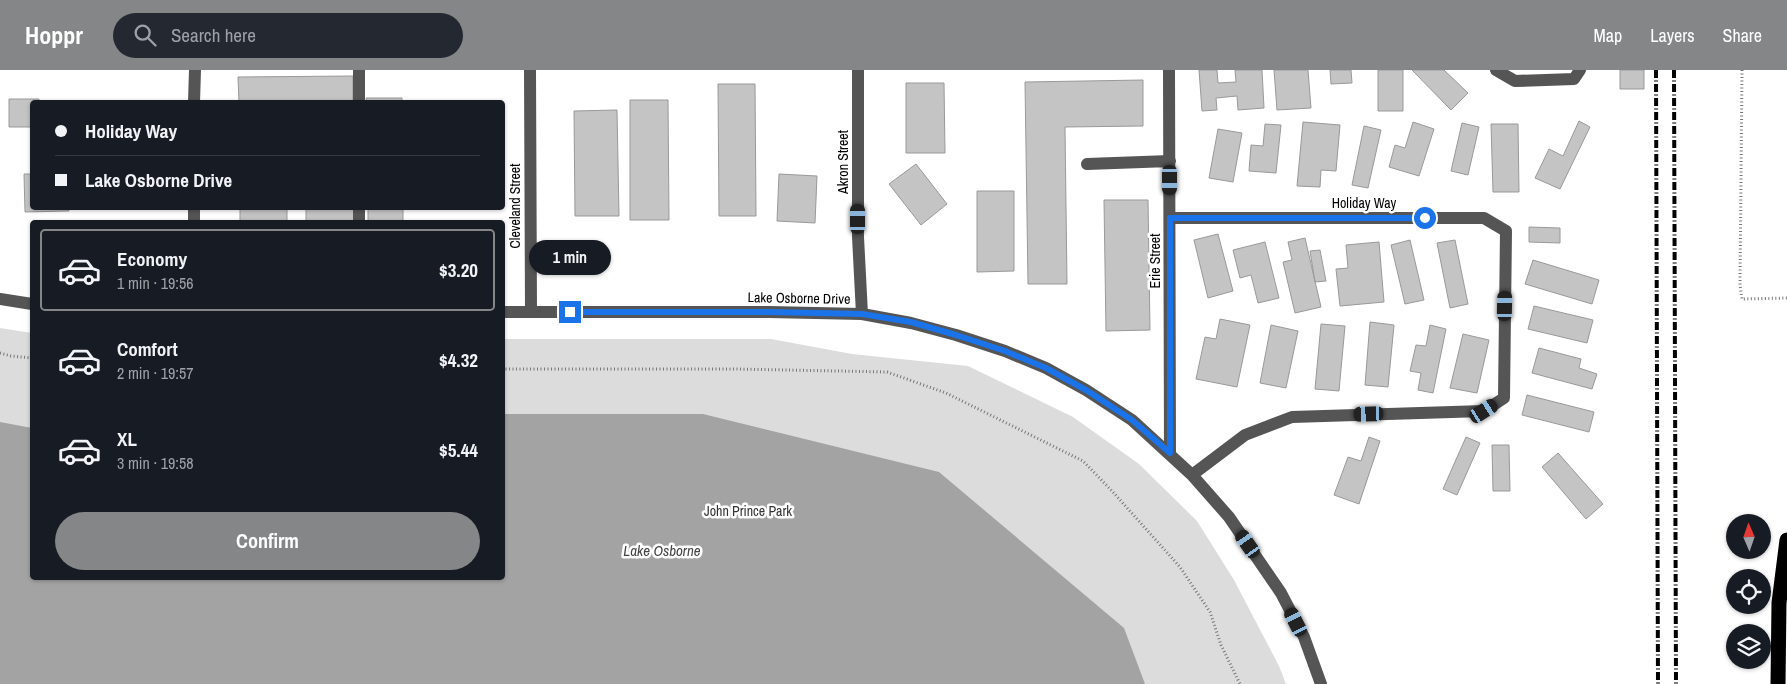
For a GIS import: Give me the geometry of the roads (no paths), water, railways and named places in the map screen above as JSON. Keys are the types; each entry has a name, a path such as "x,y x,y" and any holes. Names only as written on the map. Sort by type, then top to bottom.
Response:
{"highway":[{"path":"1778,684 1779,603 1787,540"}],"street":[{"path":"194,70 194,100"},
{"path":"359,70 359,100"},
{"name":"Cleveland Street","path":"530,70 530,312"},
{"name":"Akron Street","path":"858,70 858,238 862,314"},
{"name":"Erie Street","path":"1170,70 1170,453"},
{"path":"1496,70 1515,81 1574,79 1580,70"},
{"path":"1087,164 1170,161"},
{"name":"Holiday Way","path":"1170,218 1484,218 1506,231 1504,398 1484,411 1292,417 1245,435 1192,475"},
{"path":"0,299 30,304"},
{"name":"Lake Osborne Drive","path":"505,312 862,314 911,322 956,335 1005,351 1046,368 1086,390 1132,420 1170,453 1229,516 1282,593 1304,637 1321,684"}],"water":[{"name":"Lake Osborne","path":"505,414 703,414 939,472 1124,628 1145,684 0,684 0,422 30,428 30,580 505,580"}],"railway":[{"path":"1656,70 1658,684"},
{"path":"1674,70 1676,684"}],"park label":[{"name":"John Prince Park","path":"748,511"}]}
